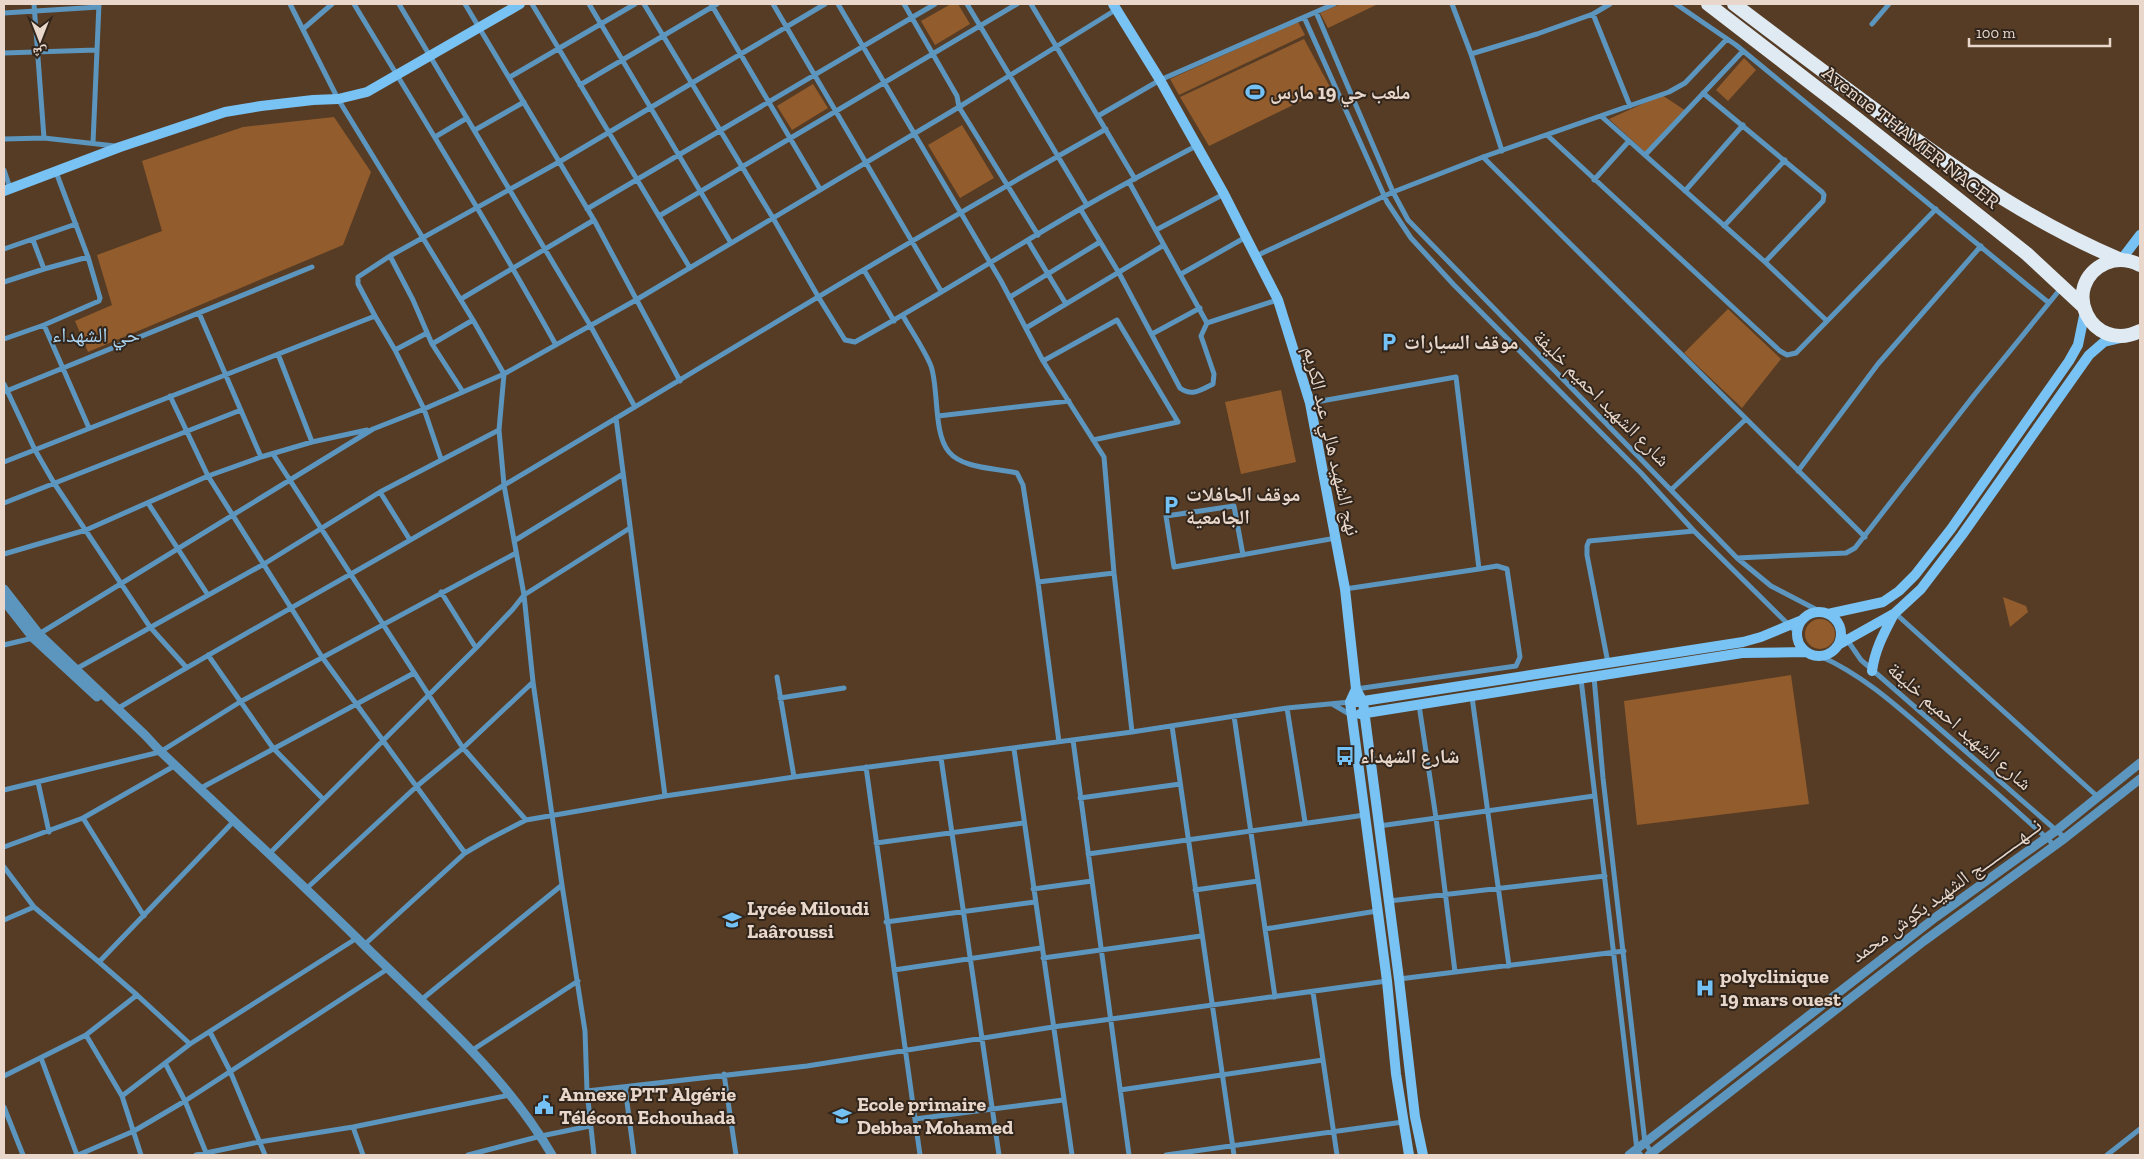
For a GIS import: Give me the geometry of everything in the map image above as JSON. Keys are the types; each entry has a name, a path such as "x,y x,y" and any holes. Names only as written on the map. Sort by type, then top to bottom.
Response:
{"highway":[{"name":"Avenue THAMER NACER","path":"1708,4 2021,249 2062,286 2084,309 2089,319 2102,331 2111,335 2136,335"},
{"name":"Avenue THAMER NACER","path":"1734,4 1984,188 2057,231 2121,260 2140,265"},
{"path":"2084,309 2083,295 2085,284 2091,274 2099,266 2110,261 2121,260"}],"main road":[{"path":"7,189 120,147 225,112 260,106 338,99 367,92 520,4"},
{"name":"نهج الشهيد هالي عبد الكريم","path":"1115,6 1160,80 1224,194 1278,300 1310,403 1345,589 1356,689"},
{"path":"2121,260 2140,236"},
{"path":"1350,702 1363,702 1743,642 1789,626 1811,614 1883,602 1899,591 1915,575 1951,529 2069,360 2078,345 2084,309"},
{"path":"1872,671 1874,656 1880,640 1896,613 1921,589 1956,543 2088,355 2104,342 2136,335"},
{"path":"1825,613 1834,618 1842,639"},
{"path":"1351,715 1742,653 1806,652 1820,656 1830,653 1842,639 1896,613"},
{"path":"1802,620 1797,633 1801,647 1806,652"},
{"path":"1356,689 1363,702 1400,979 1415,1117 1423,1155"},
{"path":"1356,689 1350,702 1351,715 1387,981 1403,1122 1409,1155"}],"street":[{"path":"34,4 39,50 44,138"},
{"path":"290,4 338,99 504,374 499,430 504,485 524,595 533,682 585,1031 587,1091 594,1155"},
{"path":"302,28 332,4"},
{"path":"354,4 398,75 476,209 513,267 556,345"},
{"path":"399,4 546,249 634,407"},
{"path":"465,4 594,220 680,381"},
{"path":"532,4 690,268"},
{"path":"589,4 731,243"},
{"path":"510,77 635,4"},
{"path":"644,4 773,218 818,298 845,340 849,342 855,342 903,316 941,291 1087,205 1196,146"},
{"path":"773,4 941,291"},
{"path":"441,459 424,408 357,279 390,256 559,162 825,4"},
{"path":"838,4 1010,297 1044,361 1104,457 1114,572 1132,732"},
{"path":"904,4 957,96 959,107 1038,235"},
{"path":"587,209 935,4"},
{"path":"967,4 1087,205"},
{"path":"659,216 1016,4"},
{"path":"1031,4 1135,179"},
{"path":"1098,116 1160,80 1334,4"},
{"path":"1452,4 1471,54 1502,151"},
{"path":"1471,54 1537,34 1593,14 1610,4"},
{"path":"1676,4 1743,51 2049,303"},
{"path":"1872,24 1889,4"},
{"path":"4,13 99,5 93,143"},
{"path":"580,85 713,5 820,189"},
{"path":"4,645 36,636 373,429 504,374 636,300 1010,76 1115,6"},
{"name":"شارع الشهيد احميم خليفة","path":"1316,12 1393,192 1408,220 1737,558 1771,586 1825,613"},
{"path":"1593,14 1630,106"},
{"name":"شارع الشهيد احميم خليفة","path":"1304,17 1384,197 1411,238 1454,285 1628,460 1694,531 1797,633"},
{"path":"1256,256 1393,192 1483,157 1630,106 1678,87 1727,39"},
{"path":"4,53 39,50 96,50"},
{"path":"1645,155 1743,51"},
{"path":"1704,93 1822,192 1824,198 1765,262"},
{"path":"475,130 524,102"},
{"path":"1602,116 1765,262 1827,321"},
{"path":"434,137 467,118"},
{"path":"1686,191 1743,125"},
{"path":"117,709 504,485 960,213 1106,129"},
{"path":"1546,135 1780,352 1787,355 1796,353 1936,209"},
{"path":"4,139 44,138 120,147"},
{"path":"1594,180 1628,140"},
{"path":"1483,157 1865,537"},
{"path":"1724,226 1785,160"},
{"path":"4,170 7,189"},
{"path":"4,339 44,325 99,301 88,257 55,171"},
{"path":"1130,182 1207,323"},
{"path":"1156,230 1224,194"},
{"path":"1081,210 1119,273 1180,388 1190,393 1198,392 1213,384 1214,374 1201,336 1207,323 1278,300"},
{"path":"460,299 594,220"},
{"path":"4,250 76,224"},
{"path":"1181,274 1246,237"},
{"path":"33,240 44,269"},
{"path":"1028,240 1066,304"},
{"path":"1010,297 1100,242"},
{"path":"1026,328 1164,245"},
{"path":"1798,471 1878,364 1981,246"},
{"path":"390,256 413,300 432,344 463,392"},
{"path":"4,282 88,257"},
{"path":"5,392 312,267"},
{"path":"864,270 894,321"},
{"path":"1737,558 1846,553 1855,548 2062,286"},
{"path":"1152,334 1200,308"},
{"path":"198,313 261,457"},
{"path":"4,462 375,316"},
{"path":"903,316 931,367 938,416 944,442 949,452 973,466 1017,473 1023,485 1059,742"},
{"path":"432,344 473,320"},
{"path":"1044,361 1117,320 1178,422 1093,440"},
{"path":"44,325 89,428"},
{"path":"395,350 427,333"},
{"path":"278,354 312,442"},
{"path":"1310,403 1456,377 1479,569"},
{"path":"4,384 5,392 54,483 150,627 186,668"},
{"path":"170,396 208,476 322,657 465,853"},
{"path":"938,416 1069,401"},
{"path":"4,503 241,410"},
{"path":"616,418 665,796"},
{"path":"1672,490 1746,419"},
{"path":"4,554 86,530 208,476 261,457 312,442 373,429"},
{"path":"76,669 264,564 322,530 380,492 499,430"},
{"path":"273,454 463,748 526,820"},
{"path":"514,541 623,474"},
{"path":"380,492 410,540"},
{"path":"148,503 208,595"},
{"path":"1243,555 1234,506 1166,516 1174,567 1243,555 1336,538"},
{"path":"268,854 476,648 524,595 630,528"},
{"path":"1608,663 1587,555 1587,546 1590,541 1694,531"},
{"path":"4,790 159,751 240,702 516,553"},
{"path":"1345,589 1498,566 1507,569 1520,656 1516,666 1356,689"},
{"path":"1038,582 1114,572"},
{"path":"4,589 36,636 76,669 159,751"},
{"path":"442,592 476,648"},
{"path":"5,606 135,732 201,788 268,854 390,968 511,1095 541,1136 552,1155"},
{"path":"1896,613 2098,796"},
{"name":"شارع الشهيد احميم خليفة","path":"1842,639 1872,671 2065,838"},
{"path":"208,655 273,748 323,799"},
{"name":"شارع الشهيد احميم خليفة","path":"1820,656 1852,672 1877,690 2055,846"},
{"path":"201,788 414,673"},
{"path":"1594,677 1603,778 1645,1143 1651,1154"},
{"path":"777,678 794,777"},
{"path":"1581,679 1594,796 1615,952 1635,1153"},
{"path":"306,889 416,786 463,748 533,682"},
{"path":"780,698 844,688"},
{"path":"1472,697 1509,966"},
{"path":"122,1096 190,1044 361,941 465,853 526,820 665,796 794,777 1014,749 1287,708 1350,702"},
{"path":"1334,704 1351,715"},
{"path":"1419,705 1436,818 1455,972"},
{"path":"1287,708 1305,822"},
{"path":"1234,716 1275,997"},
{"path":"1172,726 1234,1155"},
{"path":"1073,740 1129,1155"},
{"path":"1014,749 1023,823 1072,1155"},
{"path":"941,758 999,1155"},
{"name":"نـــهـــــــــــج الشهيد بكوش محمد","path":"1635,1153 1645,1143 1936,917 2057,830 2140,763"},
{"path":"4,847 83,818 176,765"},
{"path":"866,767 886,922 920,1155"},
{"name":"نـــهـــــــــــج الشهيد بكوش محمد","path":"1651,1154 1924,941 2055,846 2140,779"},
{"path":"38,782 49,832"},
{"path":"1080,798 1180,784"},
{"path":"1379,826 1594,796"},
{"path":"1088,854 1365,814"},
{"path":"83,818 144,916"},
{"path":"99,962 235,820"},
{"path":"876,843 1023,823"},
{"path":"4,866 34,906 137,995 190,1044"},
{"path":"1389,902 1605,876"},
{"path":"1033,889 1092,881"},
{"path":"1195,890 1258,881"},
{"path":"421,1000 562,885"},
{"path":"886,922 1035,902"},
{"path":"4,920 34,906"},
{"path":"1265,929 1377,911"},
{"path":"1043,958 1201,936"},
{"path":"894,970 1042,948"},
{"path":"1400,979 1624,951"},
{"path":"41,1058 80,1155 134,1131 185,1101 390,968"},
{"path":"471,1051 578,981"},
{"path":"587,1091 807,1066 982,1040 1053,1027 1387,981"},
{"path":"1313,992 1337,1155"},
{"path":"4,1076 86,1036 137,995"},
{"path":"210,1032 230,1071 265,1155"},
{"path":"86,1036 122,1096 141,1155"},
{"path":"1120,1090 1323,1060"},
{"path":"164,1062 185,1101 207,1154"},
{"path":"724,1074 736,1155"},
{"path":"626,1087 634,1155"},
{"path":"196,1155 259,1142 353,1127 511,1095"},
{"path":"915,1120 1063,1100"},
{"path":"4,1107 23,1155"},
{"path":"1167,1155 1403,1122"},
{"path":"468,1155 541,1136 590,1126"},
{"path":"353,1127 363,1155"},
{"path":"2107,1155 2140,1129"}],"shaded area":[{"path":"951,4 958,4 970,24 935,45 921,21"},
{"path":"1340,4 1378,4 1328,28 1320,13"},
{"path":"1298,22 1305,35 1179,95 1170,79"},
{"name":"ملعب حي 19 مارس","path":"1304,39 1330,87 1209,146 1180,97"},
{"path":"1744,58 1756,70 1728,101 1716,90"},
{"path":"813,84 828,108 792,130 777,106"},
{"path":"1662,95 1686,111 1645,152 1609,119"},
{"path":"334,117 371,172 343,245 88,352 75,321 112,305 97,255 162,231 142,161 243,127"},
{"path":"962,125 994,178 960,198 928,145"},
{"path":"1728,309 1781,359 1742,408 1684,353"},
{"path":"1281,390 1296,462 1241,474 1225,402"},
{"path":"2003,597 2026,606 2028,612 2010,627"},
{"path":"1820,619 1826,620 1834,628 1834,640 1826,648 1820,649 1814,648 1806,640 1805,634 1806,628 1814,620"},
{"path":"1791,675 1809,804 1637,825 1624,701"}],"place":[{"name":"ملعب حي 19 مارس","path":"1255,92"},
{"name":"موقف السيارات","path":"1389,342"},
{"name":"موقف الحافلات الجامعية","path":"1171,505"},
{"name":"شارع الشهداء","path":"1345,756"},
{"name":"Lycée Miloudi Laâroussi","path":"732,920"},
{"name":"polyclinique 19 mars ouest","path":"1705,988"},
{"name":"Annexe PTT Algérie Télécom Echouhada","path":"544,1105"},
{"name":"Ecole primaire Debbar Mohamed","path":"842,1116"}],"district":[{"name":"حي الشهداء","path":"96,334"}]}
